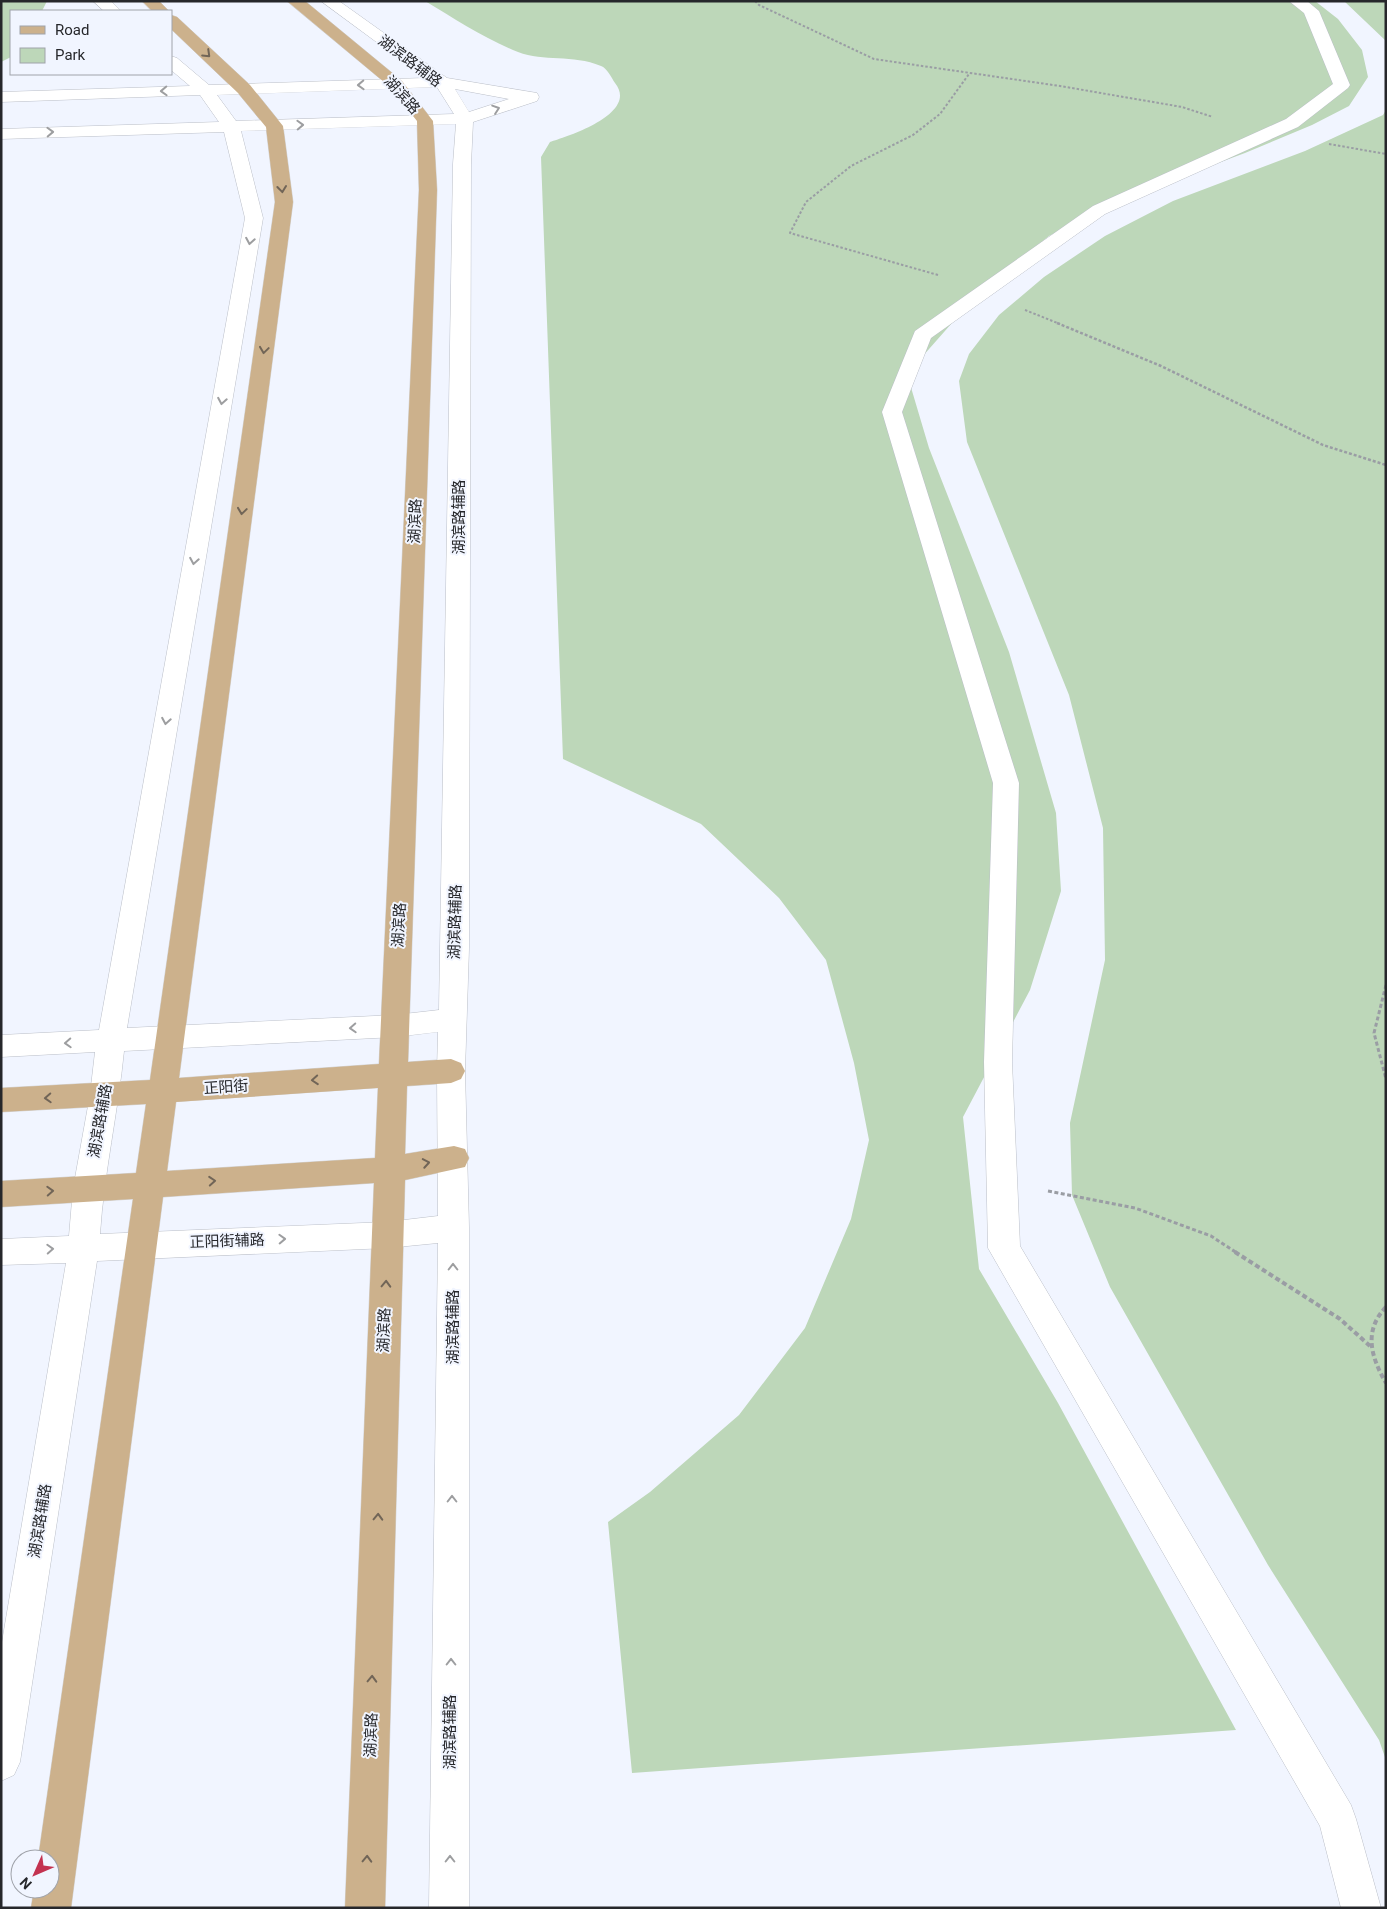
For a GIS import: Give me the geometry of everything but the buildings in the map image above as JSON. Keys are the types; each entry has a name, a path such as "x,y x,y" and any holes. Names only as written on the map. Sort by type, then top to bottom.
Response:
{"main road":[{"path":"150,1 160,10"},
{"name":"湖滨路","path":"294,1 318,18 396,84 425,121 428,190 392,1075 365,1908"},
{"path":"51,1908 284,202 274,126 244,89 172,21"},
{"name":"正阳街","path":"1,1100 105,1095 451,1071"},
{"path":"1,1194 389,1170 454,1158"}],"street":[{"path":"101,1 112,10"},
{"name":"湖滨路辅路","path":"329,1 442,82 465,120 462,164 451,1071 454,1228 449,1908"},
{"path":"1297,1 1310,11 1342,85 1292,123 1099,210 922,335 892,412 1006,783 998,1062 1004,1248 1337,1819 1361,1908"},
{"name":"湖滨路辅路","path":"1,1762 84,1247 88,1189 105,1095 111,1041 254,218 231,127 205,90 172,62"},
{"path":"1,97 442,82 532,97 465,120 1,134"},
{"path":"1,1046 395,1026 453,1018"},
{"name":"正阳街辅路","path":"1,1252 387,1234 454,1228"}],"path":[{"path":"755,1 759,6 874,58 969,74 1060,86 1182,107 1272,132"},
{"path":"969,74 940,114 913,135 851,166 806,202 790,233 898,263 985,291 1020,308 1161,366 1323,445 1386,464"},
{"path":"1386,985 1374,1033 1386,1079"},
{"path":"1003,1184 1135,1208 1211,1236 1340,1319 1370,1346"},
{"path":"1386,1307 1373,1326 1370,1346 1376,1368 1386,1383"}],"green space":[{"path":"1,1 47,1 42,10 10,10 10,58 1,62"},
{"path":"425,1 1315,1 1338,19 1362,50 1368,77 1349,106 1312,125 1245,153 1132,195 1049,236 974,298 907,374 929,448 1009,652 1056,813 1061,891 1030,990 963,1117 979,1269 1058,1403 1236,1730 632,1773 608,1522 650,1492 739,1415 805,1328 851,1219 869,1140 854,1063 826,960 779,898 701,824 563,759 541,157 550,142 586,129 599,122 618,104 620,94 609,73 601,66 579,60 538,57 518,52 482,35"},
{"path":"1344,1 1386,1 1386,41"},
{"path":"1386,110 1386,1760 1379,1740 1268,1565 1110,1287 1072,1195 1070,1123 1105,960 1103,828 1069,695 967,442 959,381 969,354 999,315 1044,277 1105,236 1173,201 1305,151 1383,115"}]}
